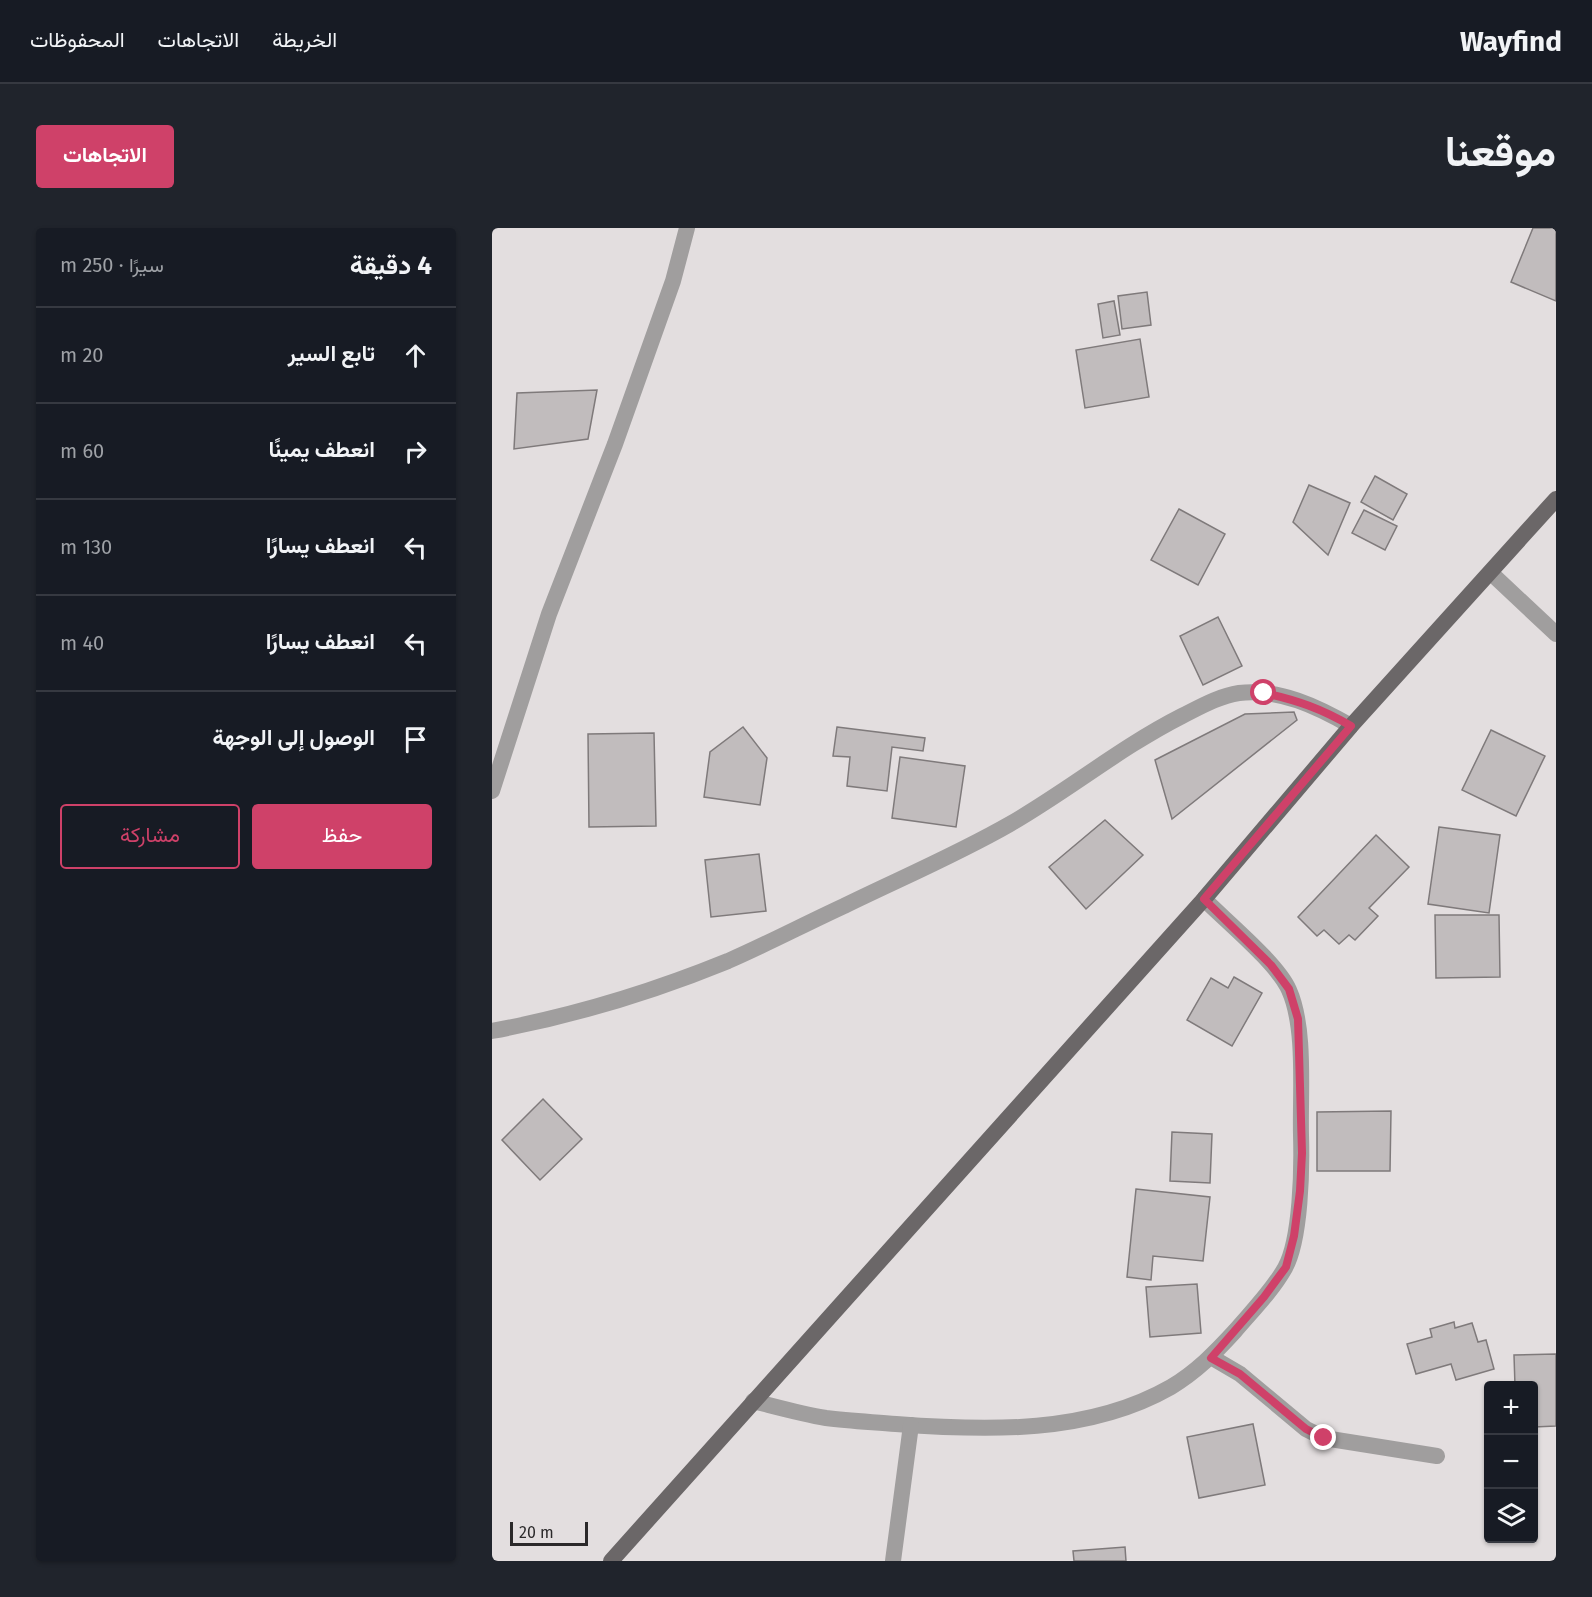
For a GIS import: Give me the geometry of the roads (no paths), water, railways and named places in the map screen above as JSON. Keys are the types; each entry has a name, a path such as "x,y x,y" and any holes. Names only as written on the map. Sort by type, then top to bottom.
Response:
{"main road":[{"path":"611,1561 1204,899 1351,726 1556,499"}],"street":[{"path":"492,791 549,614 615,444 673,281 687,228"},
{"path":"1491,573 1556,634"},
{"path":"492,1032 616,1001 727,961 792,932 968,848 1046,803 1127,746 1207,703 1239,693 1264,693 1296,700 1326,712 1351,726"},
{"path":"753,1401 826,1418 911,1425 957,1428 1056,1423 1099,1416 1139,1402 1170,1387 1211,1358 1264,1297 1286,1267 1294,1236 1302,1153 1298,1019 1289,989 1271,965 1204,899"},
{"path":"1211,1358 1240,1374 1306,1429 1324,1438 1437,1456"},
{"path":"893,1561 911,1425"}]}
